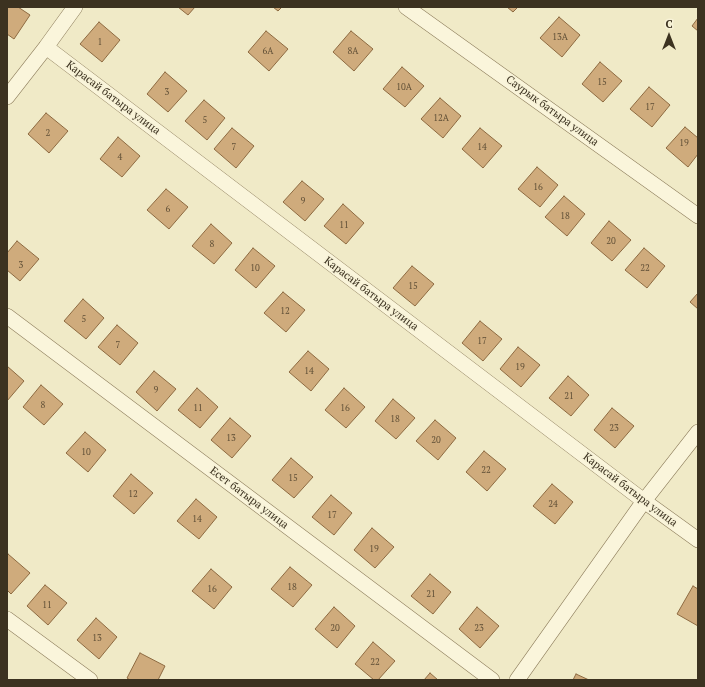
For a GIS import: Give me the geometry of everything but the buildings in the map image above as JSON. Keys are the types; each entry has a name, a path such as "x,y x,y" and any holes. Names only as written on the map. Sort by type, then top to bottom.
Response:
{"street":[{"path":"7,97 76,7"},
{"name":"Саурык батыра улица","path":"406,7 698,216"},
{"name":"Карасай батыра улица","path":"46,47 644,501 698,540"},
{"name":"Есет батыра улица","path":"7,316 492,680"},
{"path":"517,680 644,501 698,432"},
{"path":"7,619 90,680"}]}
